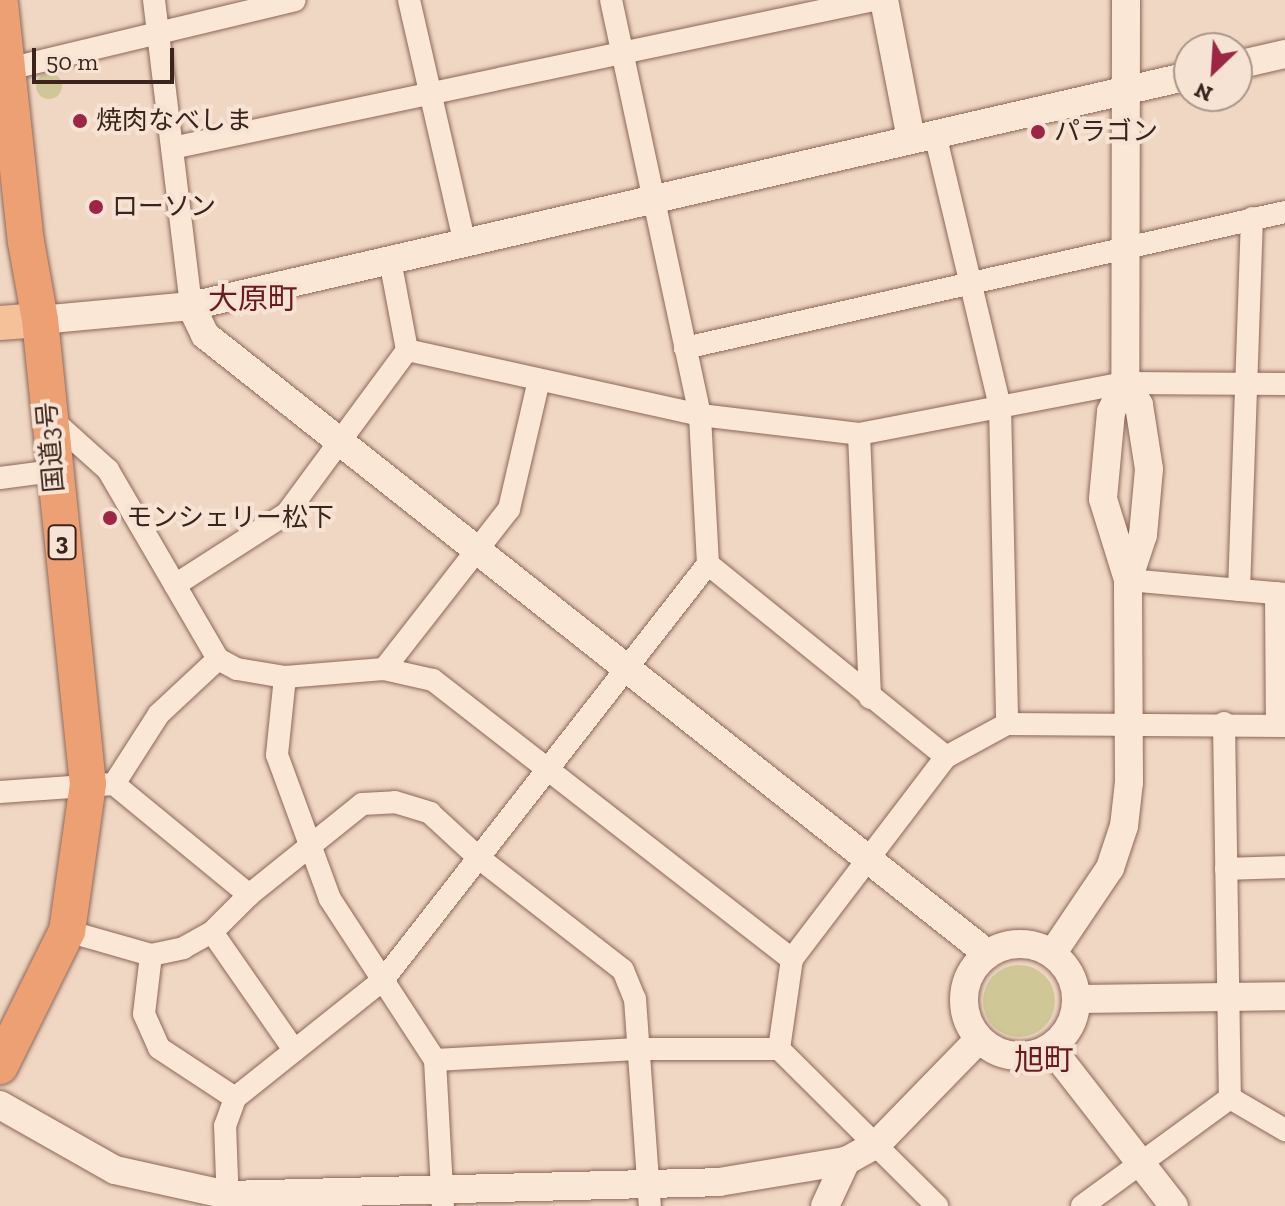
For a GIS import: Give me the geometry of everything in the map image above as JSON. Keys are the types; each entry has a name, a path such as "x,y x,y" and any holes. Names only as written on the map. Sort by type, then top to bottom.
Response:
{"highway":[{"name":"国道3号","path":"0,4 3,71 40,320 53,471 101,784 67,931 0,1066"}],"main road":[{"path":"0,323 40,320"}],"street":[{"path":"154,0 191,306 205,335 988,954"},
{"path":"3,71 295,0"},
{"path":"409,0 464,240"},
{"path":"228,1201 225,1126 235,1098 383,980 708,564 700,415 611,0"},
{"path":"172,148 430,97 873,0"},
{"path":"884,0 923,137 973,283 1000,407 1007,724"},
{"path":"1126,0 1125,383 1111,412 1103,499 1128,580"},
{"path":"1253,61 1285,54"},
{"path":"40,320 191,306 464,240 1173,80"},
{"path":"685,348 1285,212"},
{"path":"1239,590 1250,382 1252,218"},
{"path":"175,585 274,525 407,350 390,260"},
{"path":"407,350 700,415 859,434 1125,383 1285,384"},
{"path":"384,669 509,509 539,380"},
{"path":"1052,954 1090,903 1119,840 1129,782 1125,724 1128,580 1143,535 1149,469 1139,405 1125,383"},
{"path":"48,416 108,470 218,659 237,669 285,677 384,669 433,680 792,959"},
{"path":"859,434 870,698"},
{"path":"0,478 53,471"},
{"path":"708,564 946,757"},
{"path":"779,1049 792,959 872,860 946,757 1007,724 1281,725 1281,594 1128,580"},
{"path":"101,784 159,714 218,659"},
{"path":"285,677 277,755 310,848 330,899 435,1060 442,1197"},
{"path":"1224,723 1230,1098"},
{"path":"0,792 101,784 249,895"},
{"path":"67,931 151,955 183,948 212,932 249,895 362,804 395,802 430,813 479,858 623,970 635,999 650,1194"},
{"path":"1226,869 1285,867"},
{"path":"212,932 294,1050"},
{"path":"1013,944 1052,954 1065,966 1077,999 1074,1018 1051,1048 1014,1056 979,1039 968,1023 965,985 988,954 1013,944"},
{"path":"151,955 144,1014 159,1048 235,1098"},
{"path":"1077,999 1285,996"},
{"path":"0,1105 115,1170 228,1201 650,1194 846,1161 878,1143 979,1039"},
{"path":"1051,1048 1174,1206"},
{"path":"435,1060 637,1049 779,1049 878,1143 937,1206"},
{"path":"1230,1098 1285,1130"},
{"path":"1082,1206 1230,1098"},
{"path":"825,1206 846,1161"}],"shaded area":[{"path":"49,73 58,77 62,86 58,95 49,99 40,95 36,86 40,77"},
{"path":"1019,965 1039,971 1049,981 1055,1001 1049,1021 1039,1031 1019,1037 999,1031 989,1021 983,1001 989,981 999,971"}],"place":[{"name":"焼肉なべしま","path":"80,121"},
{"name":"パラゴン","path":"1038,132"},
{"name":"ローソン","path":"96,207"},
{"name":"モンシェリー松下","path":"110,518"}],"district":[{"name":"大原町","path":"253,299"},
{"name":"旭町","path":"1044,1060"}]}
